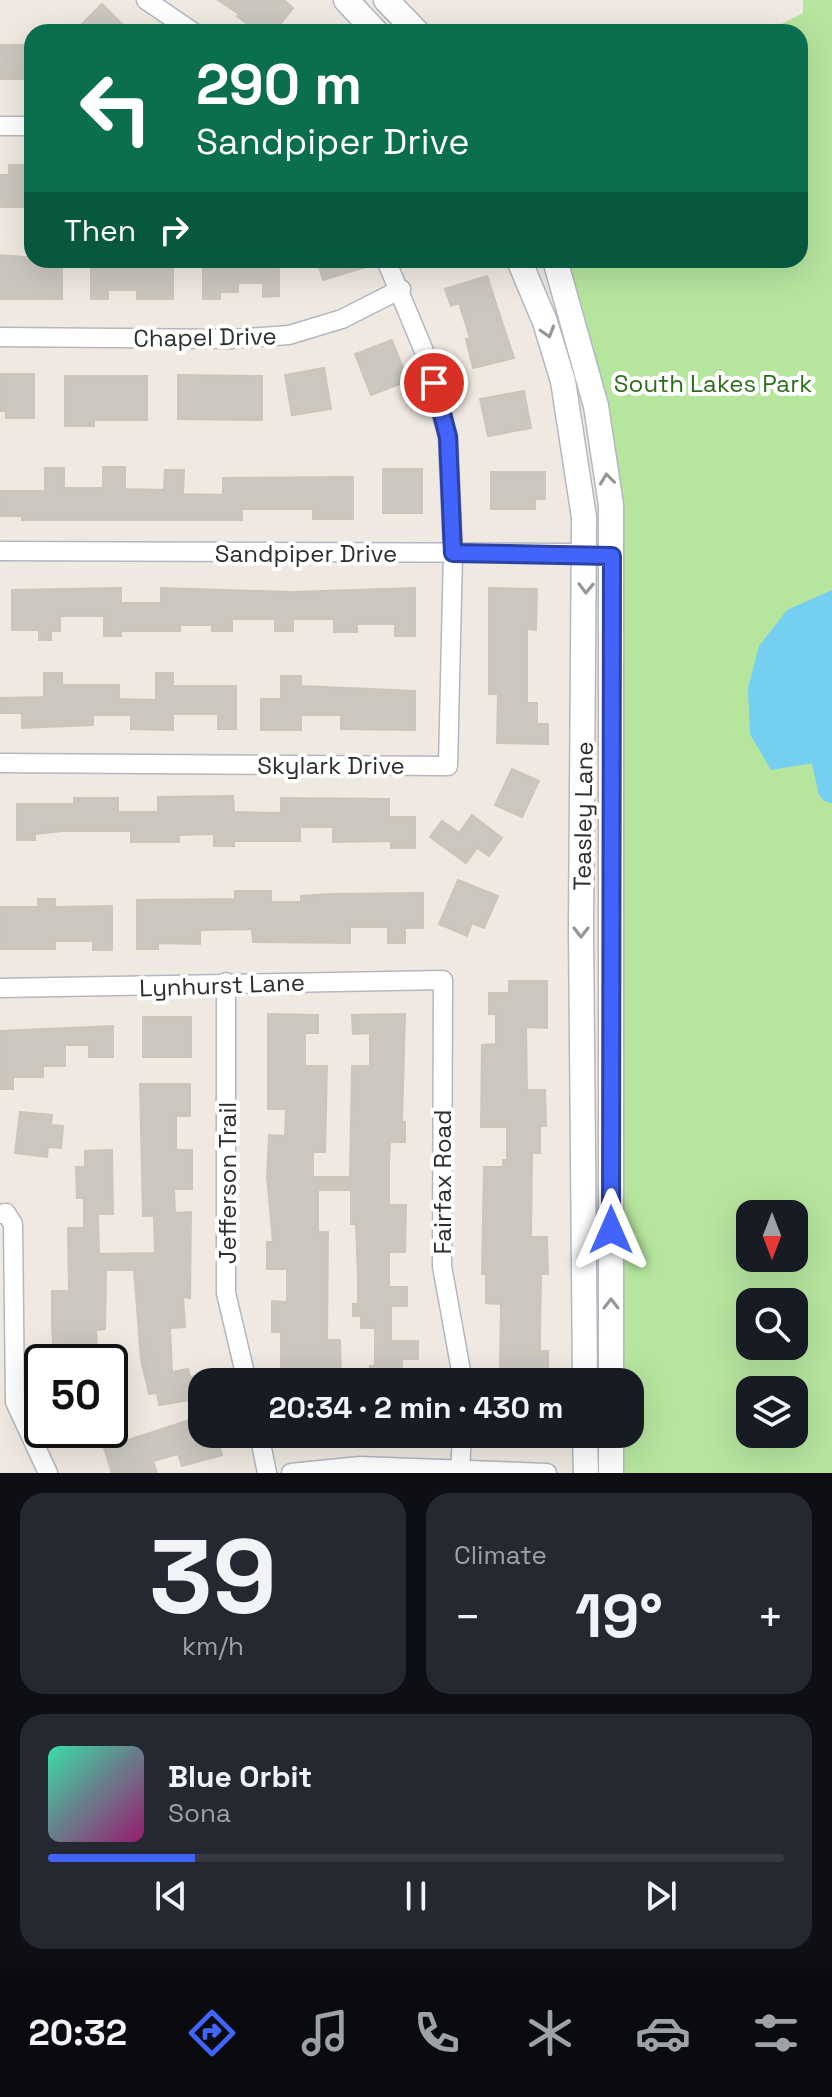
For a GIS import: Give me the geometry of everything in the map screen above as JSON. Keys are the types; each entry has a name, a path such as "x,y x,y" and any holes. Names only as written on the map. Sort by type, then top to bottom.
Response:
{"main road":[{"path":"346,0 368,24"},
{"path":"386,0 409,24"},
{"name":"Teasley Lane","path":"522,268 540,308 563,381 577,459 586,553 581,930 585,1368"},
{"name":"Teasley Lane","path":"557,268 598,418 611,505 611,1368"},
{"path":"585,1448 586,1473"},
{"path":"611,1448 611,1473"}],"street":[{"path":"146,0 179,24"},
{"path":"0,126 24,126"},
{"path":"390,268 426,356 448,437 453,553"},
{"name":"Chapel Drive","path":"0,337 232,339 289,335 342,319 401,289"},
{"name":"Sandpiper Drive","path":"0,551 586,553 612,556"},
{"name":"Skylark Drive","path":"0,763 448,766 453,553"},
{"name":"Lynhurst Lane","path":"0,988 443,980"},
{"name":"Fairfax Road","path":"443,980 442,1266 460,1368"},
{"name":"Jefferson Trail","path":"226,982 226,1293 244,1368"},
{"path":"3,1213 13,1224 15,1402 48,1473"},
{"path":"262,1448 267,1473"},
{"path":"460,1470 461,1448"},
{"path":"291,1473 360,1466 547,1473"}],"green space":[{"name":"South Lakes Park","path":"803,0 832,0 832,1473 613,1473 612,1448 644,1448 644,1368 612,1368 612,556 596,406 556,268 808,268 808,24 782,24 803,13"}],"water":[{"path":"832,590 832,760 771,770 750,734 748,688 759,646 787,610"}],"building":[{"path":"218,0 284,0 293,8 280,24 247,24 237,16 239,14"},
{"path":"102,4 122,24 82,24"},
{"path":"0,45 24,45 24,79 0,79"},
{"path":"9,165 24,165 24,207 0,207 0,175 9,175"},
{"path":"0,255 24,257 24,268 62,268 62,299 0,299"},
{"path":"91,268 173,268 173,299 137,299 137,290 108,290 108,299 91,299"},
{"path":"203,268 279,268 279,296 263,297 263,283 238,283 238,292 220,292 220,299 203,299"},
{"path":"319,268 362,268 323,280"},
{"path":"487,276 514,358 473,368 466,339 470,338 459,303 451,306 445,289"},
{"path":"392,340 408,381 371,395 355,354"},
{"path":"324,368 331,409 292,415 285,375"},
{"path":"0,374 34,374 34,418 6,418 6,411 0,411"},
{"path":"178,375 262,376 262,420 178,419"},
{"path":"65,376 147,376 147,420 94,420 94,426 65,426"},
{"path":"524,391 531,428 488,436 480,399"},
{"path":"103,467 125,467 125,489 164,490 165,470 184,470 183,494 223,495 223,478 353,477 353,519 313,519 313,509 242,509 242,520 22,520 22,516 0,516 0,491 45,491 45,468 64,468 64,488 103,488"},
{"path":"383,469 422,469 422,513 383,513"},
{"path":"491,472 545,472 545,499 535,499 535,509 491,509"},
{"path":"121,588 121,603 161,603 161,588 293,592 415,588 415,636 395,636 395,624 357,624 357,632 334,632 334,619 293,619 293,631 275,631 275,619 232,619 232,631 212,631 212,625 180,625 180,631 121,631 121,636 104,636 104,616 60,616 60,631 51,631 51,640 39,640 39,630 12,630 12,590"},
{"path":"489,588 537,589 536,630 527,629 527,703 537,703 537,724 548,724 548,744 497,743 498,694 489,694"},
{"path":"44,673 62,673 62,685 119,685 119,699 156,700 156,673 173,673 173,686 236,686 236,729 218,729 218,714 173,714 173,730 131,729 131,715 93,715 93,725 22,728 22,713 0,713 0,698 44,697"},
{"path":"281,676 301,676 301,686 415,691 415,730 341,729 341,715 301,715 301,730 261,730 261,699 281,699"},
{"path":"512,769 539,781 522,817 495,805"},
{"path":"233,796 234,812 281,813 281,798 389,799 389,817 415,817 415,848 391,848 391,841 333,842 333,827 300,827 300,841 234,841 234,846 214,846 214,834 179,835 179,842 131,842 131,831 62,831 35,834 35,840 17,840 17,804 74,804 74,798 118,798 118,812 158,812 158,797"},
{"path":"472,815 502,838 489,856 477,848 466,863 430,837 442,821 459,833"},
{"path":"458,880 498,896 484,928 472,923 467,936 439,924"},
{"path":"235,891 271,891 271,902 301,902 301,896 332,894 423,893 423,928 405,928 405,943 388,943 388,927 350,927 350,943 253,942 252,929 200,930 200,944 158,943 158,949 137,949 137,900 235,899"},
{"path":"38,899 55,899 55,907 112,906 112,950 93,950 93,941 55,941 55,949 0,949 0,907 38,907"},
{"path":"509,981 547,981 547,1028 526,1027 527,1090 545,1090 546,1126 540,1126 540,1153 532,1153 531,1237 547,1237 548,1274 541,1274 540,1351 548,1351 548,1368 500,1368 501,1304 486,1303 486,1274 482,1274 484,1167 503,1167 503,1160 507,1160 507,1127 481,1127 482,1045 496,1044 496,1014 489,1014 489,993 509,993"},
{"path":"268,1014 318,1015 318,1033 305,1033 305,1066 327,1066 325,1152 313,1152 313,1177 350,1177 352,1066 370,1066 370,1033 353,1034 352,1015 405,1014 402,1122 405,1122 405,1142 390,1142 389,1205 406,1205 405,1252 389,1252 389,1287 407,1287 407,1306 391,1306 391,1341 418,1341 418,1359 402,1359 402,1368 370,1368 375,1366 375,1328 361,1328 361,1316 353,1316 353,1304 358,1304 358,1277 356,1224 351,1224 351,1190 318,1190 318,1232 328,1232 327,1340 340,1340 341,1368 281,1368 281,1332 272,1332 272,1301 287,1302 287,1269 267,1269 267,1242 273,1242 267,1177 269,1135 285,1136 286,1109 268,1109"},
{"path":"143,1017 191,1017 191,1057 143,1057"},
{"path":"113,1026 113,1057 89,1057 89,1045 65,1045 65,1066 43,1066 43,1077 13,1077 13,1089 0,1089 0,1031"},
{"path":"140,1084 190,1084 190,1116 176,1116 176,1150 192,1150 192,1189 174,1189 175,1213 191,1212 190,1298 183,1297 185,1327 170,1328 172,1372 188,1369 188,1400 159,1405 157,1393 149,1394 141,1359 134,1270 106,1270 105,1329 96,1330 97,1344 53,1344 52,1291 69,1291 68,1228 84,1228 84,1198 77,1198 76,1167 85,1167 85,1151 112,1150 113,1214 98,1214 99,1254 155,1253 154,1216 143,1216"},
{"path":"20,1112 52,1115 51,1125 63,1126 61,1148 48,1147 47,1157 15,1153"},
{"path":"188,1421 188,1448 220,1448 222,1455 182,1466 178,1454 153,1461 157,1473 112,1473 104,1448 128,1448 128,1440"}],"waterway":[{"path":"832,710 822,745 832,789"}],"route":[{"path":"434,383 448,437 453,553 586,553 612,556 611,1230"}]}
